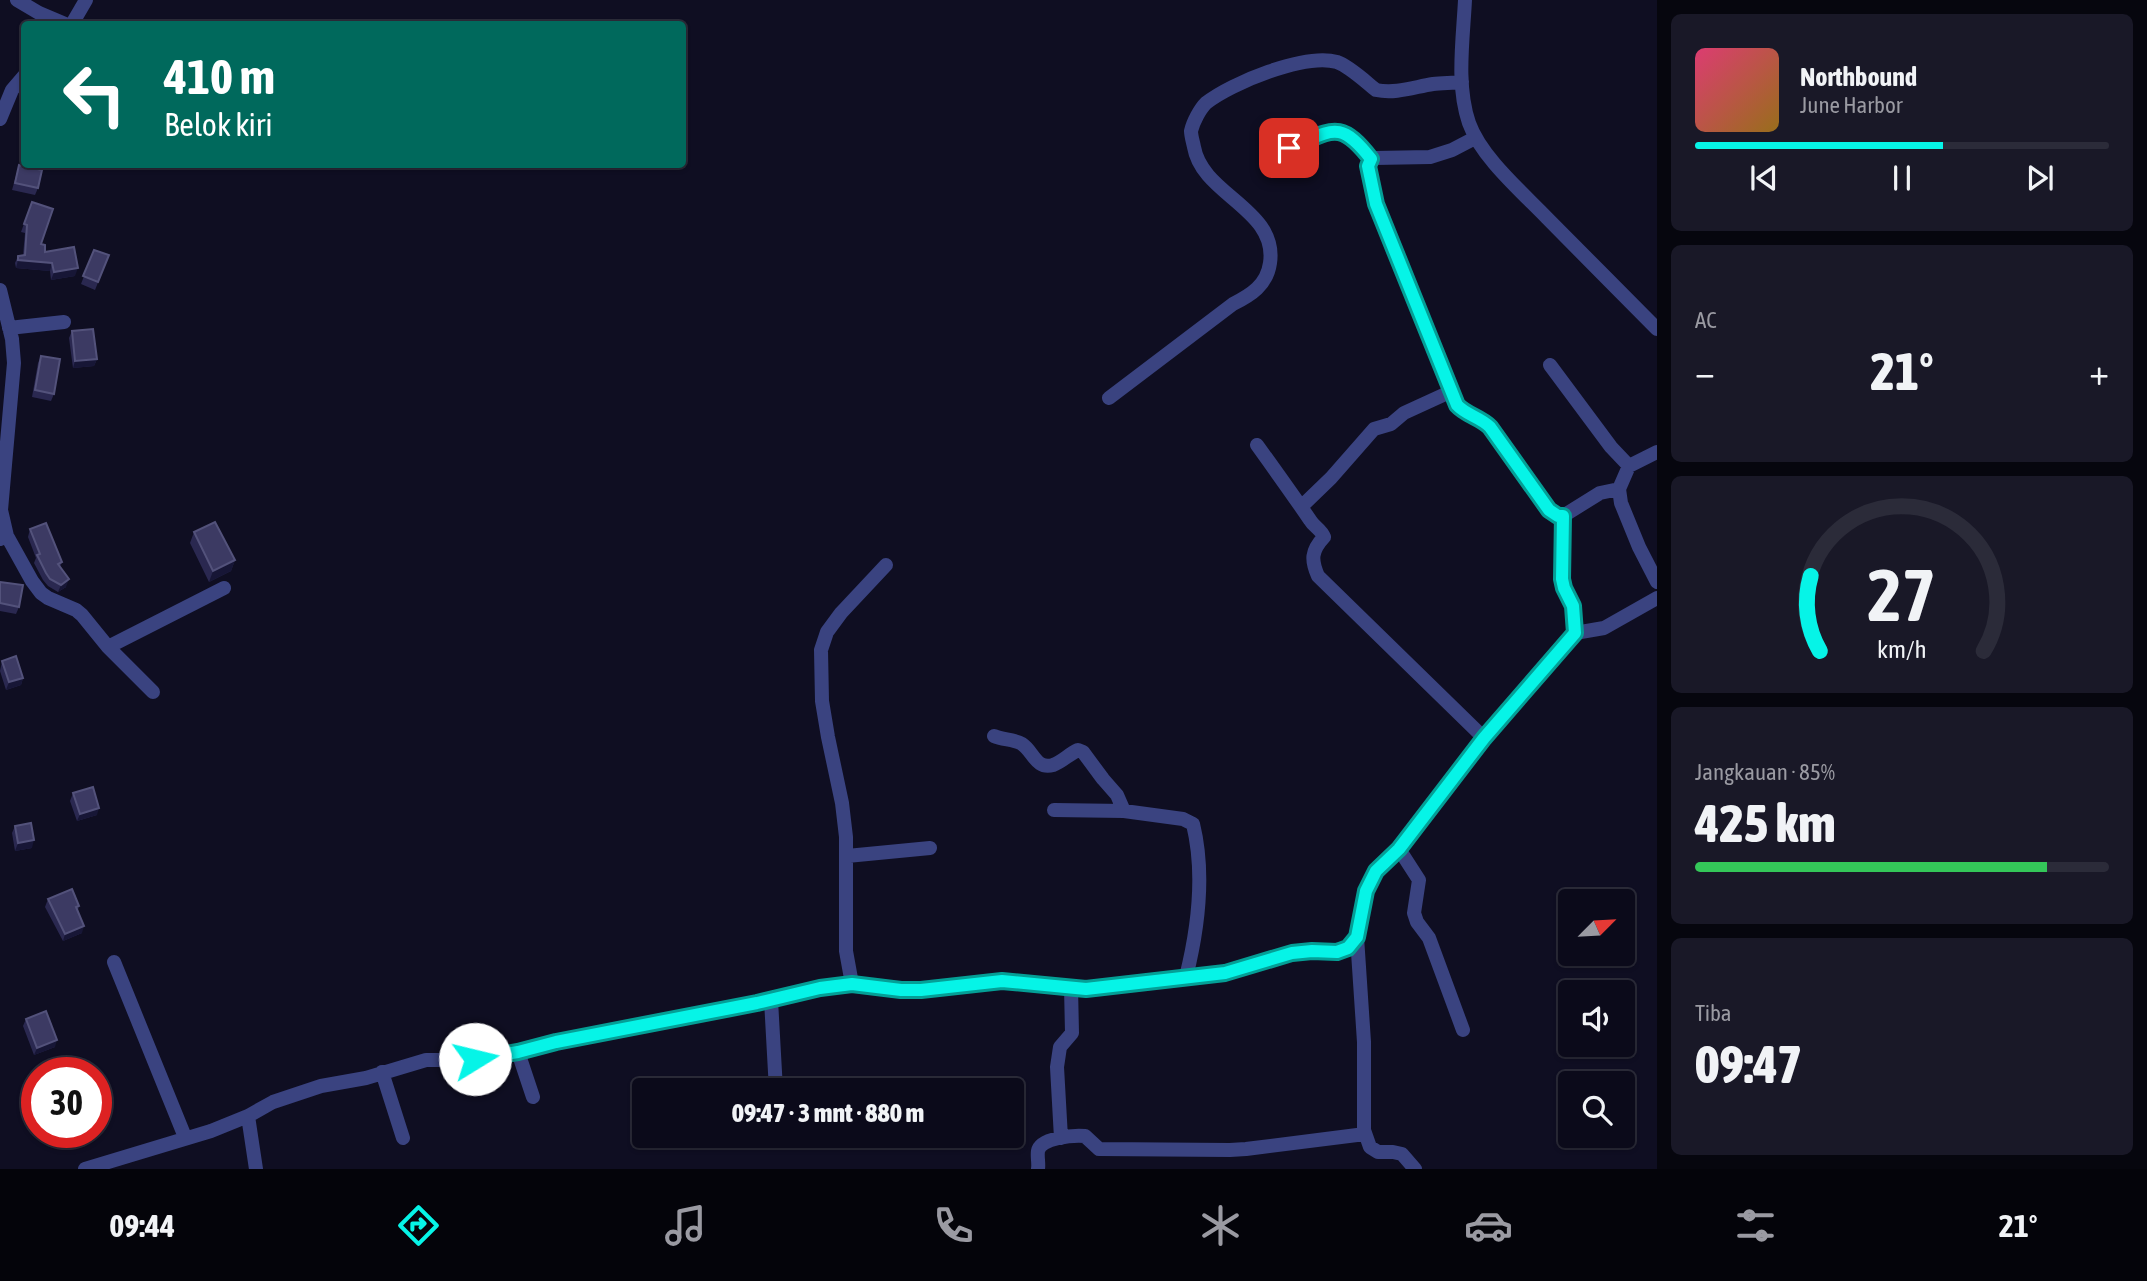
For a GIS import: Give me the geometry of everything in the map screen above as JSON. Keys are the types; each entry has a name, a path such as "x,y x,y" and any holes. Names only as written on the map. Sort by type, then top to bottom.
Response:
{"street":[{"path":"17,0 58,21"},
{"path":"74,21 86,0"},
{"path":"1466,0 1462,82 1466,112 1475,138 1523,193 1657,329"},
{"path":"1110,398 1233,304 1252,294 1263,283 1269,269 1271,256 1264,230 1204,170 1195,154 1191,132 1205,104 1250,79 1295,64 1314,61 1338,62 1376,90 1384,92 1462,82"},
{"path":"0,120 12,90 21,80"},
{"path":"1289,148 1337,131 1357,142 1371,159"},
{"path":"1371,159 1430,157 1475,138"},
{"path":"1371,159 1368,166 1376,204 1457,405 1490,427 1549,510 1558,516 1563,516 1600,493 1619,489"},
{"path":"0,290 14,363 1,510 4,538 41,593 76,610 153,692"},
{"path":"9,328 64,322"},
{"path":"1550,365 1611,447 1629,466"},
{"path":"1301,506 1331,478 1374,429 1391,424 1404,413 1452,391"},
{"path":"1257,445 1310,522 1322,532 1324,537 1312,554 1312,562 1318,576 1484,738"},
{"path":"1657,452 1629,466 1619,489 1625,514 1657,582"},
{"path":"1563,516 1562,579 1573,606 1575,633"},
{"path":"852,984 846,951 847,856 842,803 822,701 821,650 827,632 841,613 887,565"},
{"path":"108,647 224,588"},
{"path":"1415,1169 1402,1154 1378,1152 1370,1147 1365,1134 1364,1042 1357,937 1366,891 1376,871 1399,849 1484,738 1575,633 1604,628 1657,598"},
{"path":"994,736 1025,746 1035,759 1045,766 1055,765 1078,750 1083,752 1117,795 1125,811"},
{"path":"1054,810 1125,811 1193,824 1198,860 1198,911 1186,977"},
{"path":"847,856 930,848"},
{"path":"1399,849 1417,874 1419,880 1414,914 1429,938 1463,1030"},
{"path":"85,1169 211,1131 274,1102 311,1089 426,1060 459,1060 518,1052 820,988 852,984 911,990 1002,981 1086,989 1225,973 1292,953 1337,952 1348,948 1357,937"},
{"path":"114,962 185,1137"},
{"path":"1061,1138 1057,1067 1059,1047 1072,1033 1071,987"},
{"path":"771,1000 775,1078"},
{"path":"518,1052 533,1097"},
{"path":"383,1072 403,1138"},
{"path":"248,1116 256,1169"},
{"path":"1038,1169 1040,1146 1061,1138 1085,1136 1099,1149 1230,1150 1365,1134"}],"building":[{"path":"19,165 21,168 42,170 38,188 15,183"},
{"path":"32,202 53,209 41,244 45,245 45,252 74,247 78,268 54,272 52,263 18,260 18,256 25,255 27,225 24,224"},
{"path":"94,250 109,255 98,282 83,276"},
{"path":"93,329 97,359 75,361 72,331"},
{"path":"41,356 60,359 54,394 35,390"},
{"path":"215,522 235,560 213,571 194,532"},
{"path":"46,523 62,562 58,564 69,579 61,585 50,579 46,573 37,555 40,554 30,529"},
{"path":"0,582 23,585 19,607 0,603"},
{"path":"16,656 23,678 9,682 2,661"},
{"path":"93,787 99,808 80,814 73,793"},
{"path":"31,823 34,840 18,843 15,826"},
{"path":"72,889 84,926 65,934 48,899"},
{"path":"46,1011 57,1040 37,1048 26,1019"}],"route":[{"path":"475,1059 820,988 852,984 921,990 1002,981 1086,989 1225,973 1292,953 1337,952 1348,948 1359,932 1366,891 1376,871 1399,849 1484,738 1575,633 1575,616 1562,579 1563,516 1549,510 1490,427 1457,405 1376,204 1368,166 1371,159 1357,142 1337,131 1289,148"}]}
